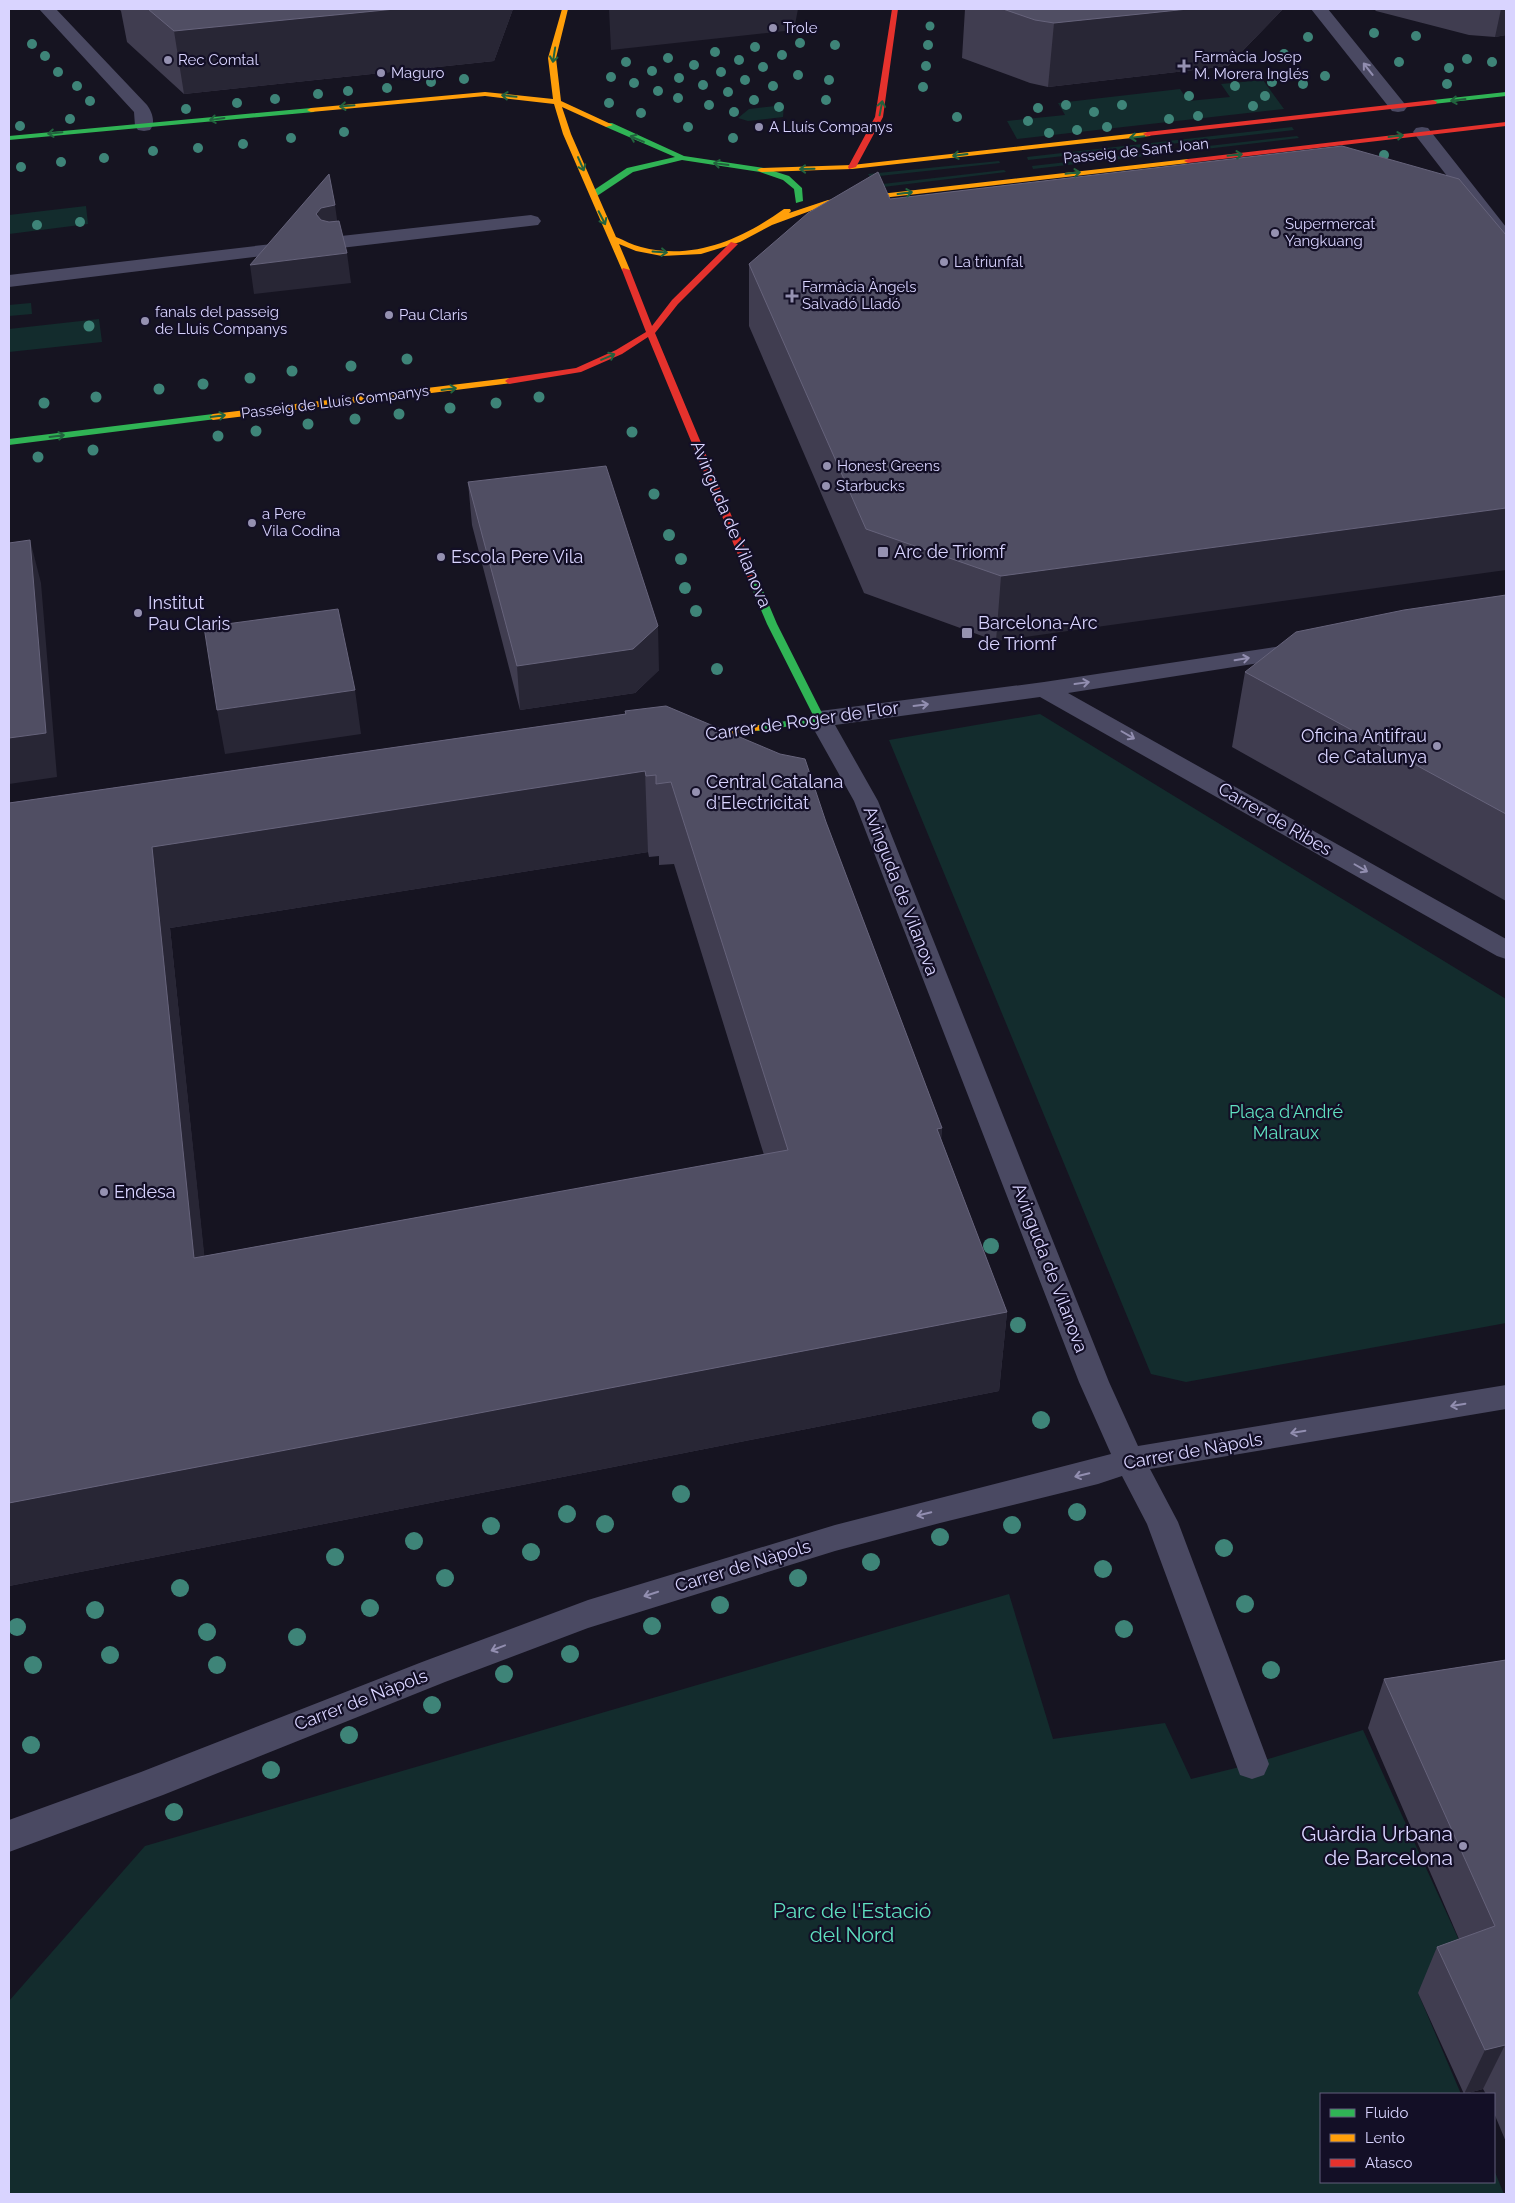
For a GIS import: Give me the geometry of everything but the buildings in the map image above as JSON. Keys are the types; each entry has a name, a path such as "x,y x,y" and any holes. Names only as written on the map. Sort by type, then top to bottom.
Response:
{"street":[{"path":"47,9 141,109 144,126"},
{"path":"565,9 552,58 557,102 567,134 594,194 599,212 614,239 651,332"},
{"path":"852,168 879,117 895,9"},
{"path":"1319,9 1506,239"},
{"path":"9,138 485,94 557,102 682,158 761,170 786,178 798,188 799,201"},
{"name":"Passeig de Sant Joan","path":"773,222 828,202 1411,121 1506,94"},
{"name":"Passeig de Sant Joan","path":"761,170 852,168 1411,121 1506,124"},
{"path":"594,194 630,170 682,158"},
{"name":"Passeig de Sant Joan","path":"831,180 852,168"},
{"path":"799,201 813,191"},
{"name":"Passeig de Lluís Companys","path":"9,442 483,385 578,370 619,352 651,332 675,302 734,244 773,222 799,201"},
{"path":"332,243 531,221"},
{"name":"Passeig de Lluís Companys","path":"614,239 645,251 677,253 705,251 734,244"},
{"path":"9,281 272,250"},
{"name":"Avinguda de Vilanova","path":"651,332 772,624 820,719 866,801 1094,1382 1129,1460 1162,1522 1252,1764"},
{"name":"Carrer de Roger de Flor","path":"676,740 1323,646"},
{"name":"Carrer de Ribes","path":"1044,688 1506,950"},
{"name":"Carrer de Nàpols","path":"9,1836 110,1801 402,1684 577,1618 747,1563 906,1518 1098,1471 1129,1460 1506,1397"}],"green space":[{"path":"1263,80 1284,109 1017,139 1007,121 1065,115 1058,103 1180,89 1188,101 1230,97 1221,84"},
{"path":"784,105 783,117 748,121 738,118 749,109"},
{"path":"1292,127 1294,130 1028,160 1027,157"},
{"path":"1297,136 1299,138 1033,169 1032,166"},
{"path":"999,161 1000,163 870,177 868,174"},
{"path":"1004,170 1006,172 875,188 874,185"},
{"path":"86,206 88,224 9,234 9,215"},
{"path":"31,303 32,314 9,316 9,305"},
{"path":"99,319 102,342 9,352 9,329"},
{"name":"Plaça d'André Malraux","path":"1040,714 1506,999 1506,1323 1186,1382 1151,1374 889,740"},
{"name":"Parc de l'Estació del Nord","path":"1009,1594 1053,1739 1165,1723 1191,1779 1252,1764 1363,1730 1474,1973 1418,1993 1461,2093 1320,2093 1320,2183 1495,2183 1495,2172 1504,2194 9,2194 9,2001 145,1846"}],"traffic: fast":[{"path":"1433,102 1506,94"},
{"path":"9,138 311,110"},
{"path":"609,125 682,158"},
{"path":"594,194 630,170 682,158 761,170 786,178 798,188 799,201"},
{"path":"9,442 213,417"},
{"path":"753,579 772,624 820,719 758,728"}],"traffic: slow":[{"path":"565,9 552,58 557,102 567,134 626,270"},
{"path":"311,110 485,94 557,102 609,125"},
{"path":"761,170 852,167 1147,134"},
{"path":"773,223 805,209 828,202 1188,161"},
{"path":"614,239 636,248 662,254 701,252 737,241 755,232 787,211"},
{"path":"213,417 509,381"},
{"path":"691,738 758,728"}],"traffic: jam":[{"path":"852,167 879,117 895,9"},
{"path":"1147,134 1433,102"},
{"path":"1188,161 1506,124"},
{"path":"509,381 578,370 619,352 651,332 675,302 734,244"},
{"path":"626,270 669,380 753,579"}],"place":[{"name":"Trole","path":"773,28"},
{"name":"Rec Comtal","path":"168,60"},
{"name":"Farmàcia Josep M. Morera Inglés","path":"1184,66"},
{"name":"Maguro","path":"381,73"},
{"name":"A Lluís Companys","path":"759,127"},
{"name":"Supermercat Yangkuang","path":"1275,233"},
{"name":"La triunfal","path":"944,262"},
{"name":"Farmàcia Àngels Salvadó Lladó","path":"792,296"},
{"name":"Pau Claris","path":"389,315"},
{"name":"fanals del passeig de Lluis Companys","path":"145,321"},
{"name":"Honest Greens","path":"827,466"},
{"name":"Starbucks","path":"826,486"},
{"name":"a Pere Vila Codina","path":"252,523"},
{"name":"Arc de Triomf","path":"883,552"},
{"name":"Escola Pere Vila","path":"441,557"},
{"name":"Institut Pau Claris","path":"138,613"},
{"name":"Barcelona-Arc de Triomf","path":"967,633"},
{"name":"Oficina Antifrau de Catalunya","path":"1437,746"},
{"name":"Central Catalana d'Electricitat","path":"696,792"},
{"name":"Endesa","path":"104,1192"},
{"name":"Guàrdia Urbana de Barcelona","path":"1463,1846"}]}
